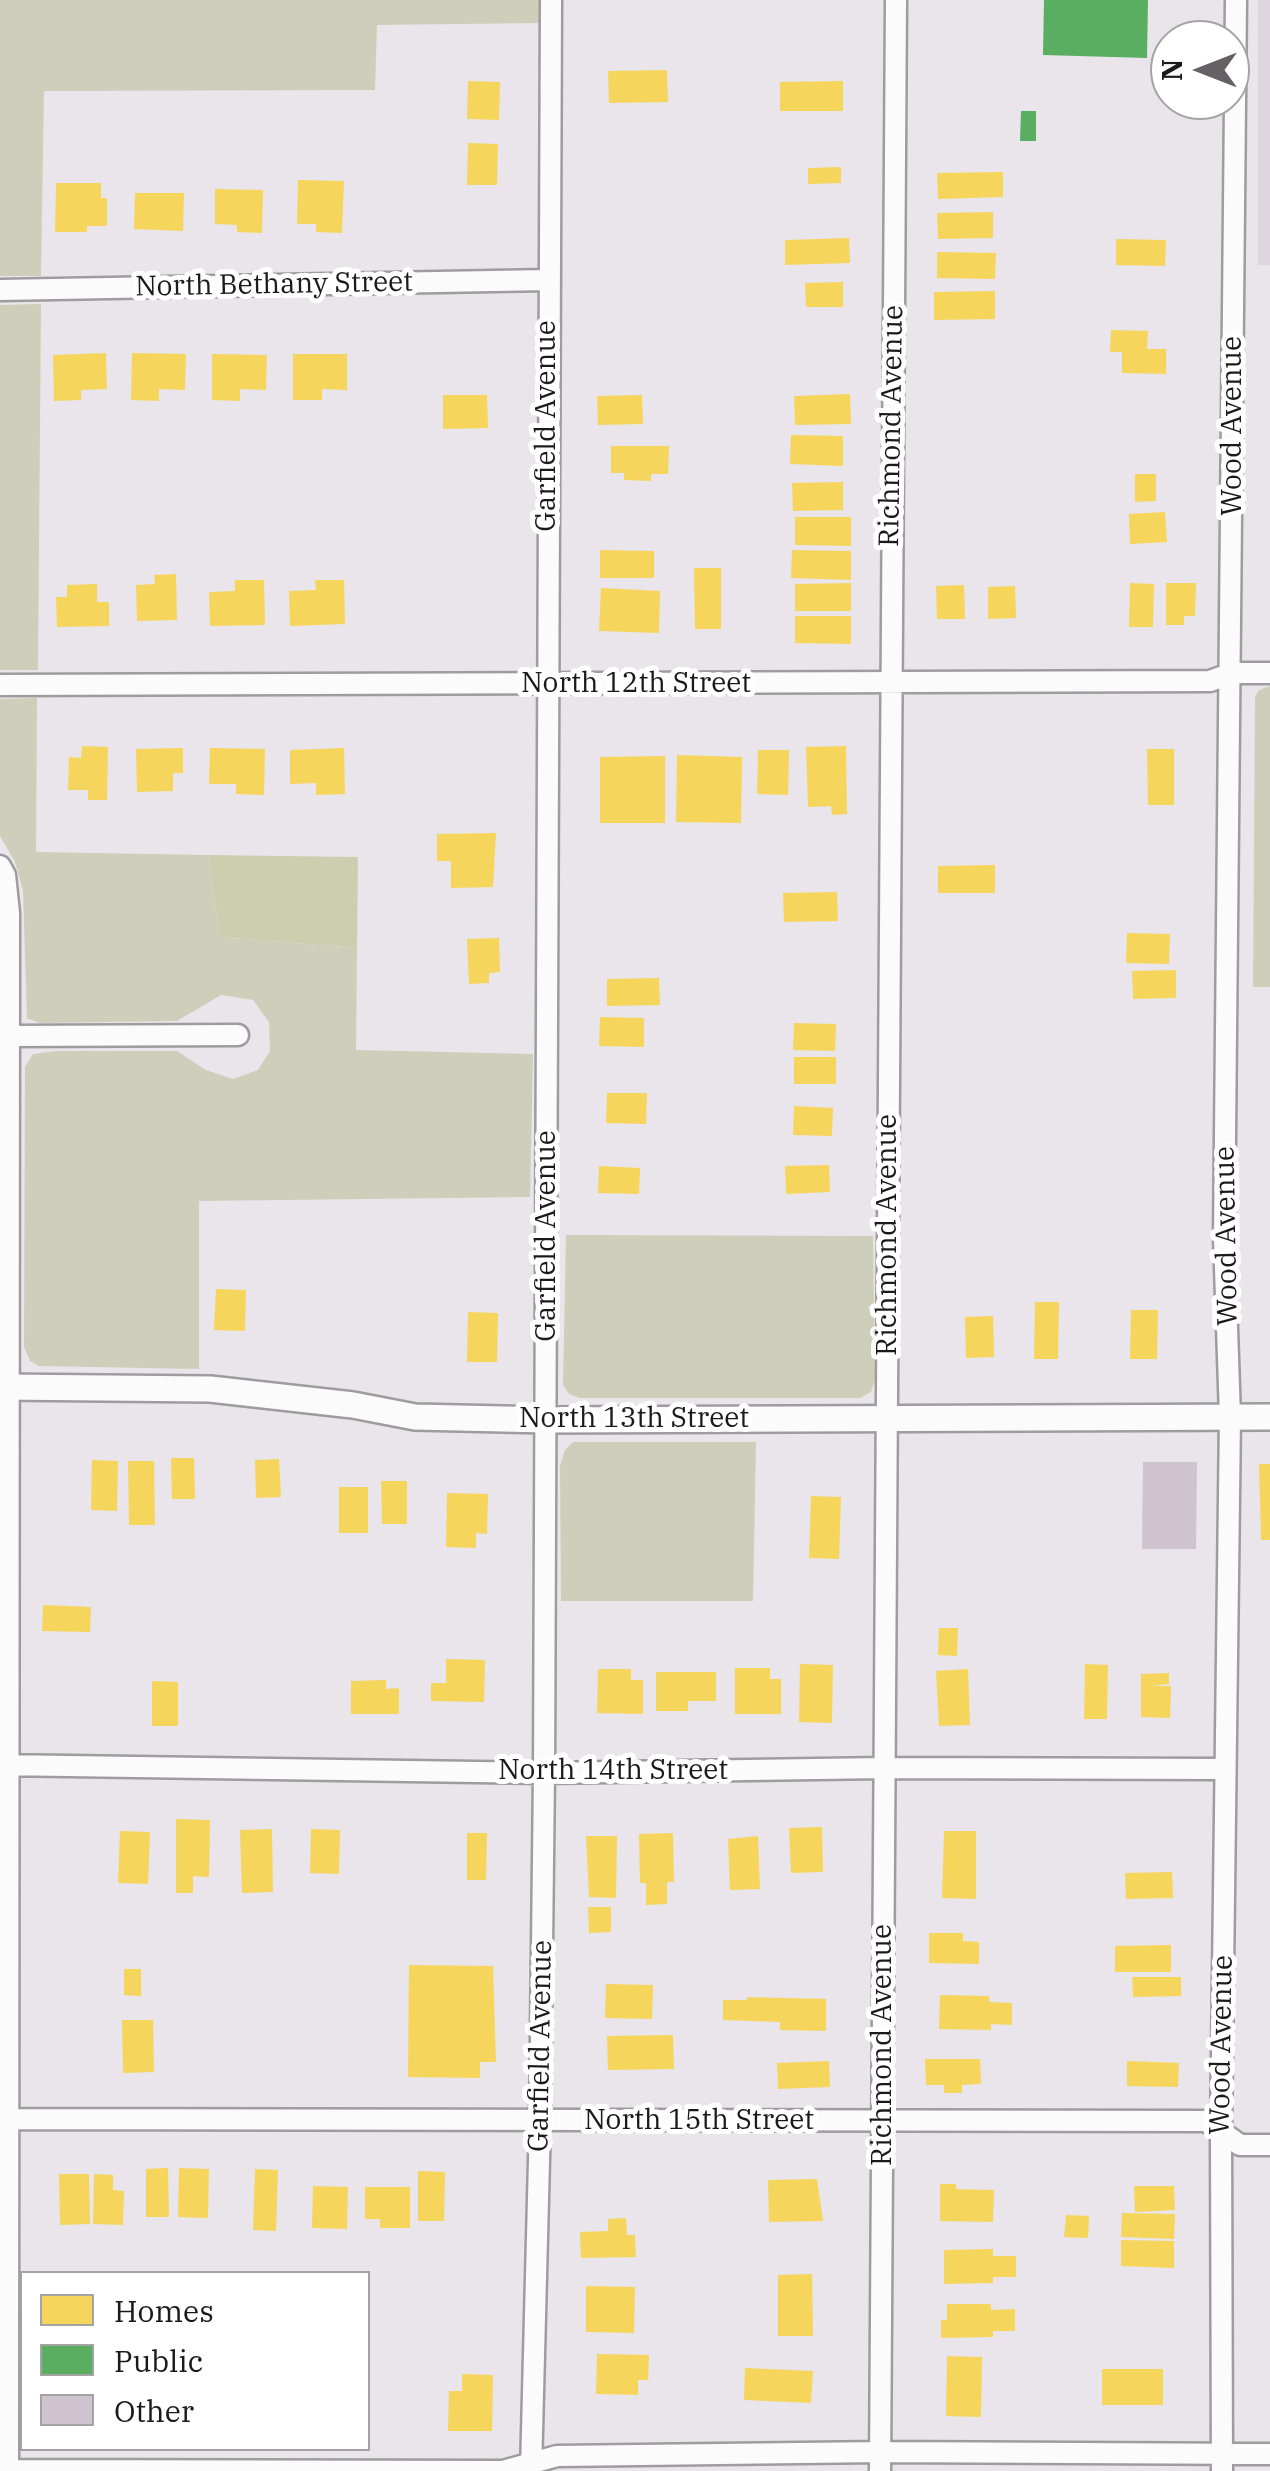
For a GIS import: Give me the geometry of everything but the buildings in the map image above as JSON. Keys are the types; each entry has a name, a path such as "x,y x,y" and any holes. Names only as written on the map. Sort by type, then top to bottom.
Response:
{"street":[{"name":"Garfield Avenue","path":"531,2468 540,2121 547,1420 546,685 551,0"},
{"name":"Richmond Avenue","path":"880,2461 896,0"},
{"name":"Wood Avenue","path":"1222,2463 1221,2132 1230,1417 1224,1238 1236,0"},
{"name":"North Bethany Street","path":"0,290 548,280"},
{"name":"North 12th Street","path":"0,685 1210,681 1232,673 1270,673"},
{"path":"0,866 5,875 10,913 4,1387 8,2471"},
{"path":"9,1036 238,1035"},
{"name":"North 13th Street","path":"4,1387 210,1389 353,1405 415,1417 1270,1417"},
{"name":"North 14th Street","path":"5,1765 544,1773 884,1768 1226,1769"},
{"name":"North 15th Street","path":"5,2118 1206,2121 1240,2145 1270,2144"},
{"path":"0,2470 503,2471 531,2468 557,2456 1222,2463 1270,2454"}],"shaded area":[{"path":"1258,0 1270,0 1270,265 1258,265"}],"green space":[{"path":"0,0 539,0 539,23 377,25 375,90 44,91 41,276 0,276"},
{"path":"41,304 38,670 0,670 0,305"},
{"path":"1270,686 1270,987 1253,987 1255,697 1259,690"},
{"path":"37,698 36,852 208,855 220,937 357,948 356,1050 533,1054 530,1197 199,1201 199,1369 39,1366 30,1361 24,1347 25,1067 33,1054 177,1051 206,1070 233,1079 258,1070 270,1051 269,1022 253,1000 221,995 177,1021 39,1023 27,1018 23,891 15,862 0,836 0,699"},
{"path":"208,855 358,857 357,948 220,937"},
{"path":"566,1235 873,1236 875,1379 871,1392 860,1398 580,1398 569,1394 563,1385"},
{"path":"573,1442 756,1442 753,1601 561,1601 560,1466 565,1450"}]}
